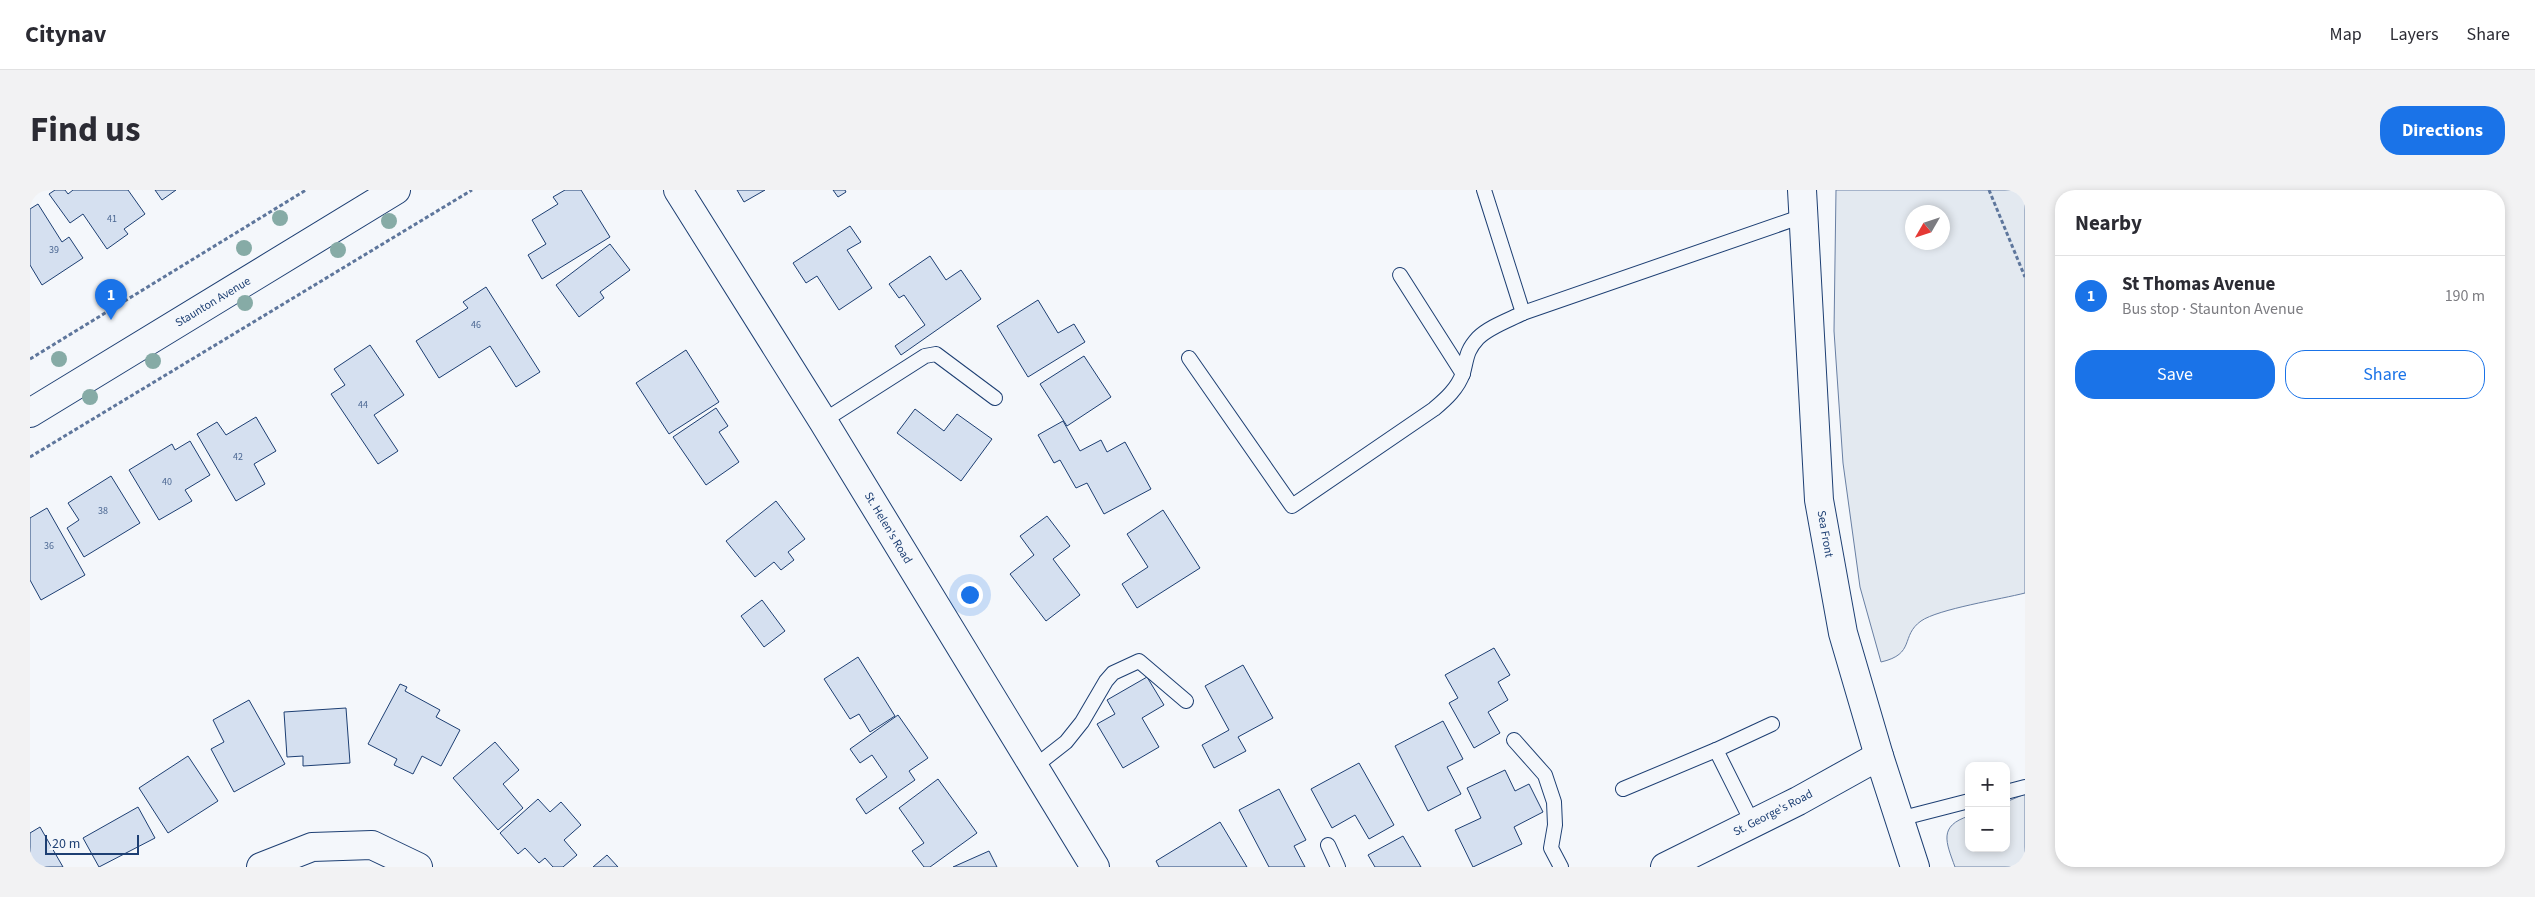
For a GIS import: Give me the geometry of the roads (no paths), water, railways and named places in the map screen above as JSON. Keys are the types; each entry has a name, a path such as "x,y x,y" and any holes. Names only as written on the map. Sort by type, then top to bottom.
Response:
{"street":[{"name":"Staunton Avenue","path":"30,413 396,190"},
{"name":"St. Helen's Road","path":"678,190 823,421 1095,867"},
{"name":"Sea Front","path":"1803,203 1819,500 1843,633 1879,756 1915,867"},
{"name":"St. George's Road","path":"1665,867 1798,801 1879,756"},
{"path":"261,867 312,847 372,845 418,867"}],"lane":[{"path":"1484,190 1522,313"},
{"path":"1189,358 1292,506 1434,409 1452,393 1463,374 1465,357 1479,338 1522,313 1803,203"},
{"path":"1400,275 1463,374"},
{"path":"823,421 925,356 936,354 996,398"},
{"path":"1034,767 1066,742 1082,722 1113,673 1139,661 1186,702"},
{"path":"1623,788 1716,750 1772,724"},
{"path":"1514,740 1545,775 1554,802 1551,848 1560,867"},
{"path":"1716,750 1752,824"},
{"path":"2010,791 2025,787"},
{"path":"1899,819 1965,802"},
{"path":"1328,845 1338,867"}],"place":[{"name":"St Thomas Avenue","path":"111,320"}]}
